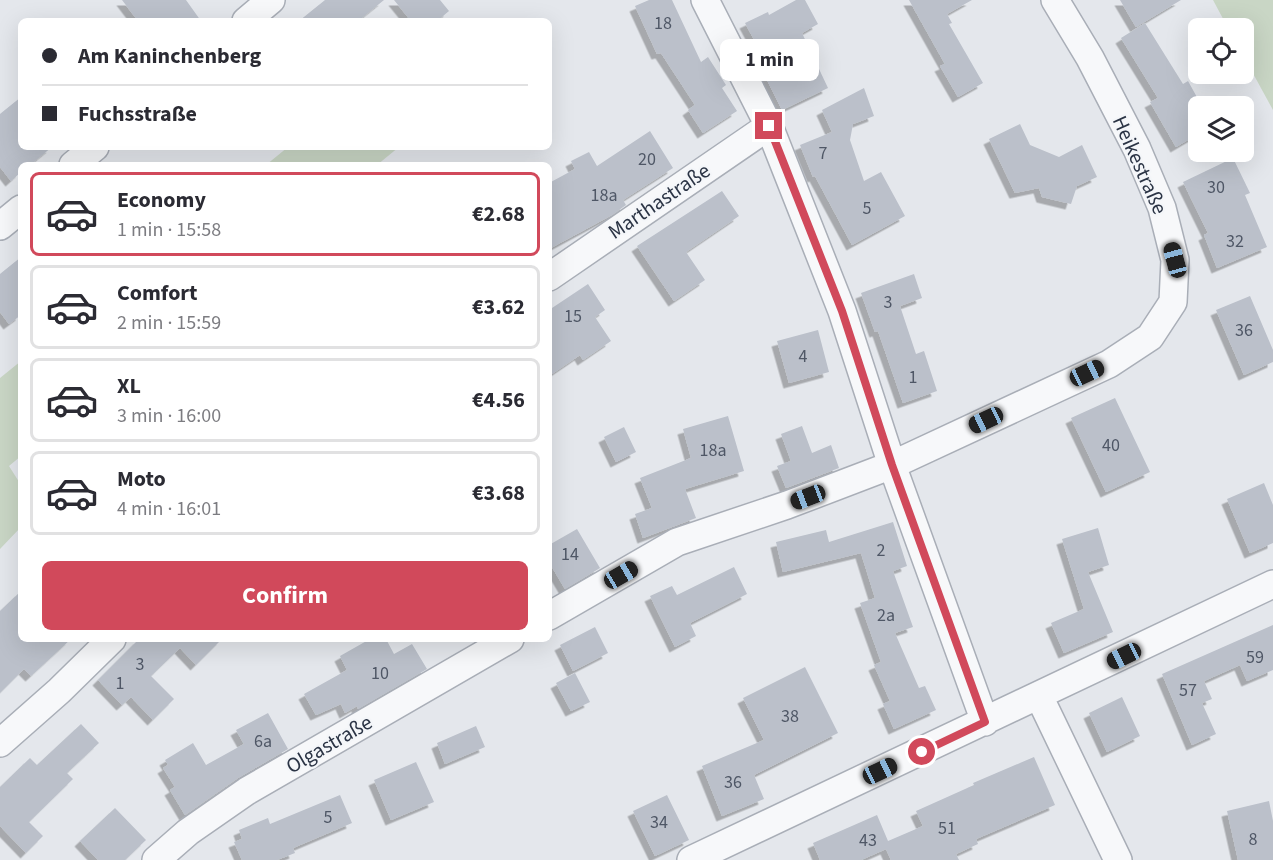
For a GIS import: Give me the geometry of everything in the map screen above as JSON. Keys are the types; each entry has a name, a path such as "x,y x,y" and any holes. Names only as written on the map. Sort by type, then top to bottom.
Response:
{"street":[{"path":"250,18 271,0"},
{"path":"705,0 769,126 842,311 892,465 985,722"},
{"name":"Heikestraße","path":"892,465 1109,364 1150,337 1173,302 1175,260 1162,208 1132,139 1090,58 1055,0"},
{"name":"Marthastraße","path":"552,275 769,126"},
{"path":"77,162 91,150"},
{"path":"0,226 18,211"},
{"path":"552,614 677,542 787,505 892,465"},
{"path":"691,860 1273,584"},
{"path":"0,743 109,642"},
{"name":"Olgastraße","path":"156,860 188,832 247,791 505,642"},
{"path":"1039,696 1118,860"}],"green space":[{"path":"1213,0 1273,0 1273,110 1254,75 1254,18 1223,18"},
{"path":"284,150 395,150 381,162 270,162"},
{"path":"18,363 18,458 9,466 18,480 18,530 0,549 0,378"}],"building":[{"path":"122,0 186,0 199,18 136,18"},
{"path":"325,0 384,0 362,18 303,18"},
{"path":"394,0 440,0 449,11 441,18 409,18"},
{"path":"649,0 672,0 701,62 708,57 726,85 722,88 737,111 703,133 688,110 695,105 661,53 657,54 635,6"},
{"path":"796,0 805,0 818,24 802,33 828,88 782,110 764,74 771,71 745,23 768,12 769,15"},
{"path":"909,0 972,0 947,14 952,23 949,24 983,83 958,97 940,66 945,64"},
{"path":"1120,0 1181,0 1136,27"},
{"path":"1145,23 1183,84 1188,81 1196,96 1188,96 1188,140 1176,147 1150,102 1158,98 1121,38"},
{"path":"864,88 874,116 853,124 850,140 864,181 881,172 905,216 852,245 815,176 813,177 800,145 832,132 822,110"},
{"path":"18,99 18,150 48,150 34,162 18,162 18,175 11,181 0,167 0,114"},
{"path":"1020,124 1030,145 1059,157 1082,145 1097,177 1077,186 1071,204 1042,197 1039,188 1015,193 989,139"},
{"path":"650,131 673,168 623,200 626,205 612,215 552,247 552,181 575,169 571,161 589,152 597,166"},
{"path":"1225,162 1235,162 1250,193 1245,195 1267,247 1217,268 1204,235 1208,233 1183,182"},
{"path":"722,191 739,216 686,252 705,280 674,301 637,246"},
{"path":"18,259 18,317 9,324 0,312 0,274"},
{"path":"914,274 922,298 900,306 916,354 924,351 937,391 903,403 878,331 875,332 861,293"},
{"path":"588,284 605,310 595,317 611,341 583,360 580,355 552,374 552,308"},
{"path":"1250,296 1273,350 1273,362 1244,375 1216,310"},
{"path":"818,330 829,372 789,383 777,341"},
{"path":"1115,398 1150,472 1106,492 1071,418"},
{"path":"728,416 744,471 685,489 696,518 643,538 635,514 652,508 640,478 691,458 683,429"},
{"path":"802,426 812,453 831,445 839,468 786,488 777,466 791,461 781,434"},
{"path":"624,427 636,452 616,462 604,437"},
{"path":"1264,483 1273,505 1273,543 1250,553 1227,499"},
{"path":"893,522 907,566 893,571 913,627 895,633 919,688 925,686 936,710 894,729 883,704 890,701 874,665 881,662 860,603 875,598 861,553 783,572 776,542 826,530 829,542"},
{"path":"1098,528 1109,565 1088,572 1113,632 1064,653 1051,623 1084,609 1062,539"},
{"path":"577,529 600,568 565,589 552,567 552,543"},
{"path":"734,567 747,594 690,623 696,636 675,647 650,596 672,586 677,595"},
{"path":"18,594 18,642 68,642 31,676 24,669 0,693 0,611"},
{"path":"1273,625 1273,670 1247,681 1240,665 1204,681 1212,699 1202,703 1216,734 1192,745 1162,674"},
{"path":"595,627 608,653 573,671 560,645"},
{"path":"136,642 219,642 196,665 180,648 151,676 174,699 153,720 131,697 122,705 98,680"},
{"path":"365,642 388,642 394,654 412,644 427,669 358,709 357,706 345,713 341,704 316,715 304,694 347,670 340,656"},
{"path":"805,667 838,733 754,775 764,799 722,816 702,766 764,740 743,698"},
{"path":"575,673 590,702 571,711 556,683"},
{"path":"1122,697 1140,736 1107,752 1089,713"},
{"path":"268,713 288,749 238,778 185,815 170,790 175,787 163,768 168,765 165,760 193,743 206,765 244,744 236,730"},
{"path":"81,724 99,743 67,773 73,779 29,822 43,836 26,853 0,826 0,787 30,758 37,765"},
{"path":"476,726 485,747 445,764 437,743"},
{"path":"1034,757 1055,805 976,839 978,844 956,854 959,860 891,860 886,849 861,860 820,860 813,843 877,815 888,841 923,826 916,811"},
{"path":"416,762 434,802 391,820 374,780"},
{"path":"340,795 352,823 293,848 295,853 277,860 242,860 234,842 242,839 239,830 268,818 270,824"},
{"path":"667,795 689,840 655,856 633,811"},
{"path":"1269,801 1273,821 1273,860 1238,860 1227,811"},
{"path":"115,808 146,840 125,860 98,860 80,841"}],"route":[{"path":"769,126 842,311 892,465 985,722 922,752"}]}
